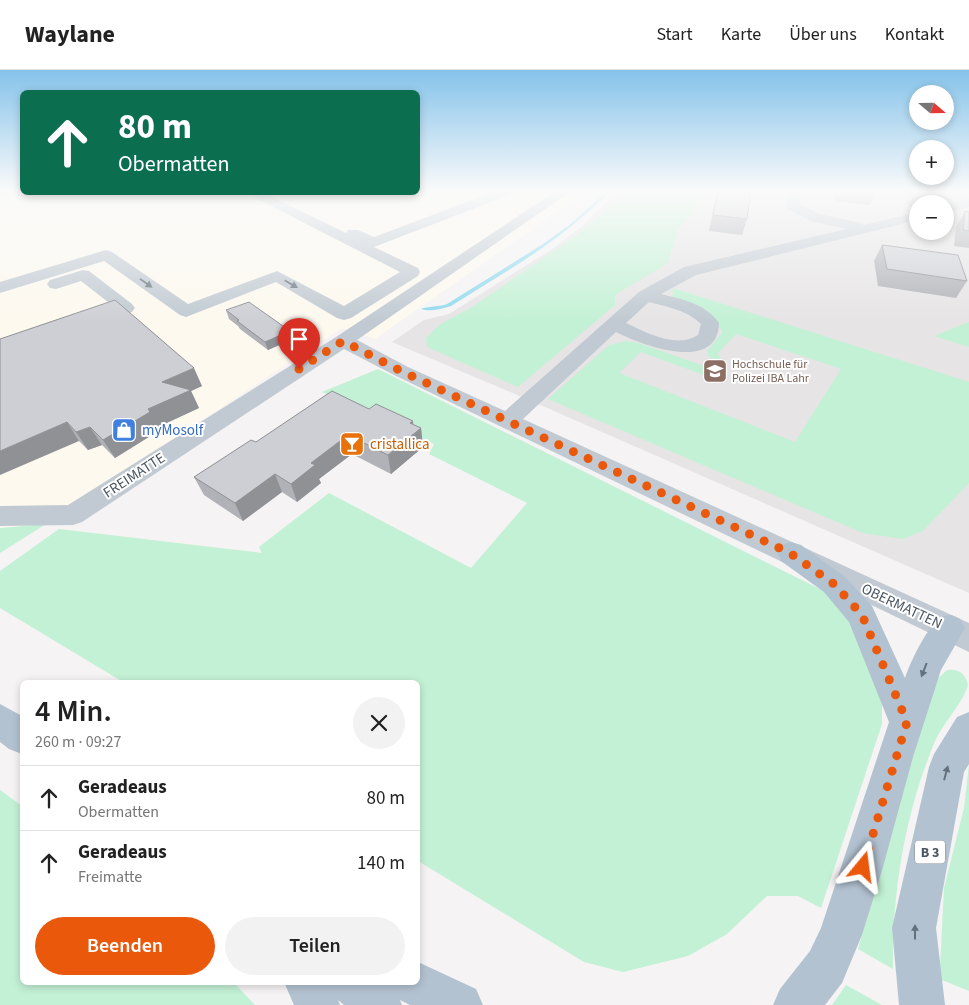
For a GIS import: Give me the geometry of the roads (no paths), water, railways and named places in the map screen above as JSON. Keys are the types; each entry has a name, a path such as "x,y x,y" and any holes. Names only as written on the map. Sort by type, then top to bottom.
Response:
{"main road":[{"path":"790,553 834,584 862,615 907,722"},
{"path":"796,1005 833,951 863,867 926,665 959,633"},
{"path":"0,721 20,736"},
{"name":"B 3","path":"920,993 914,928 947,767 969,729"},
{"path":"308,985 317,1005"},
{"path":"356,985 379,1005"},
{"path":"418,985 460,1005"}],"street":[{"path":"0,288 106,255 186,311 277,276 344,314 412,272 336,235"},
{"path":"356,235 373,243 395,235"},
{"name":"FREIMATTE","path":"0,516 73,515 343,341 501,235"},
{"path":"508,420 645,296 690,271 790,235"},
{"path":"0,302 83,275 126,308 72,327"},
{"path":"614,324 657,343 669,345 689,346 703,342 708,335 710,323 697,311 645,296"},
{"name":"OBERMATTEN","path":"343,341 959,633"}],"waterway":[{"path":"423,309 449,305 559,235"}],"place":[{"name":"Hochschule für Polizei IBA Lahr","path":"715,371"},
{"name":"myMosolf","path":"124,430"},
{"name":"cristallica","path":"352,444"}]}
